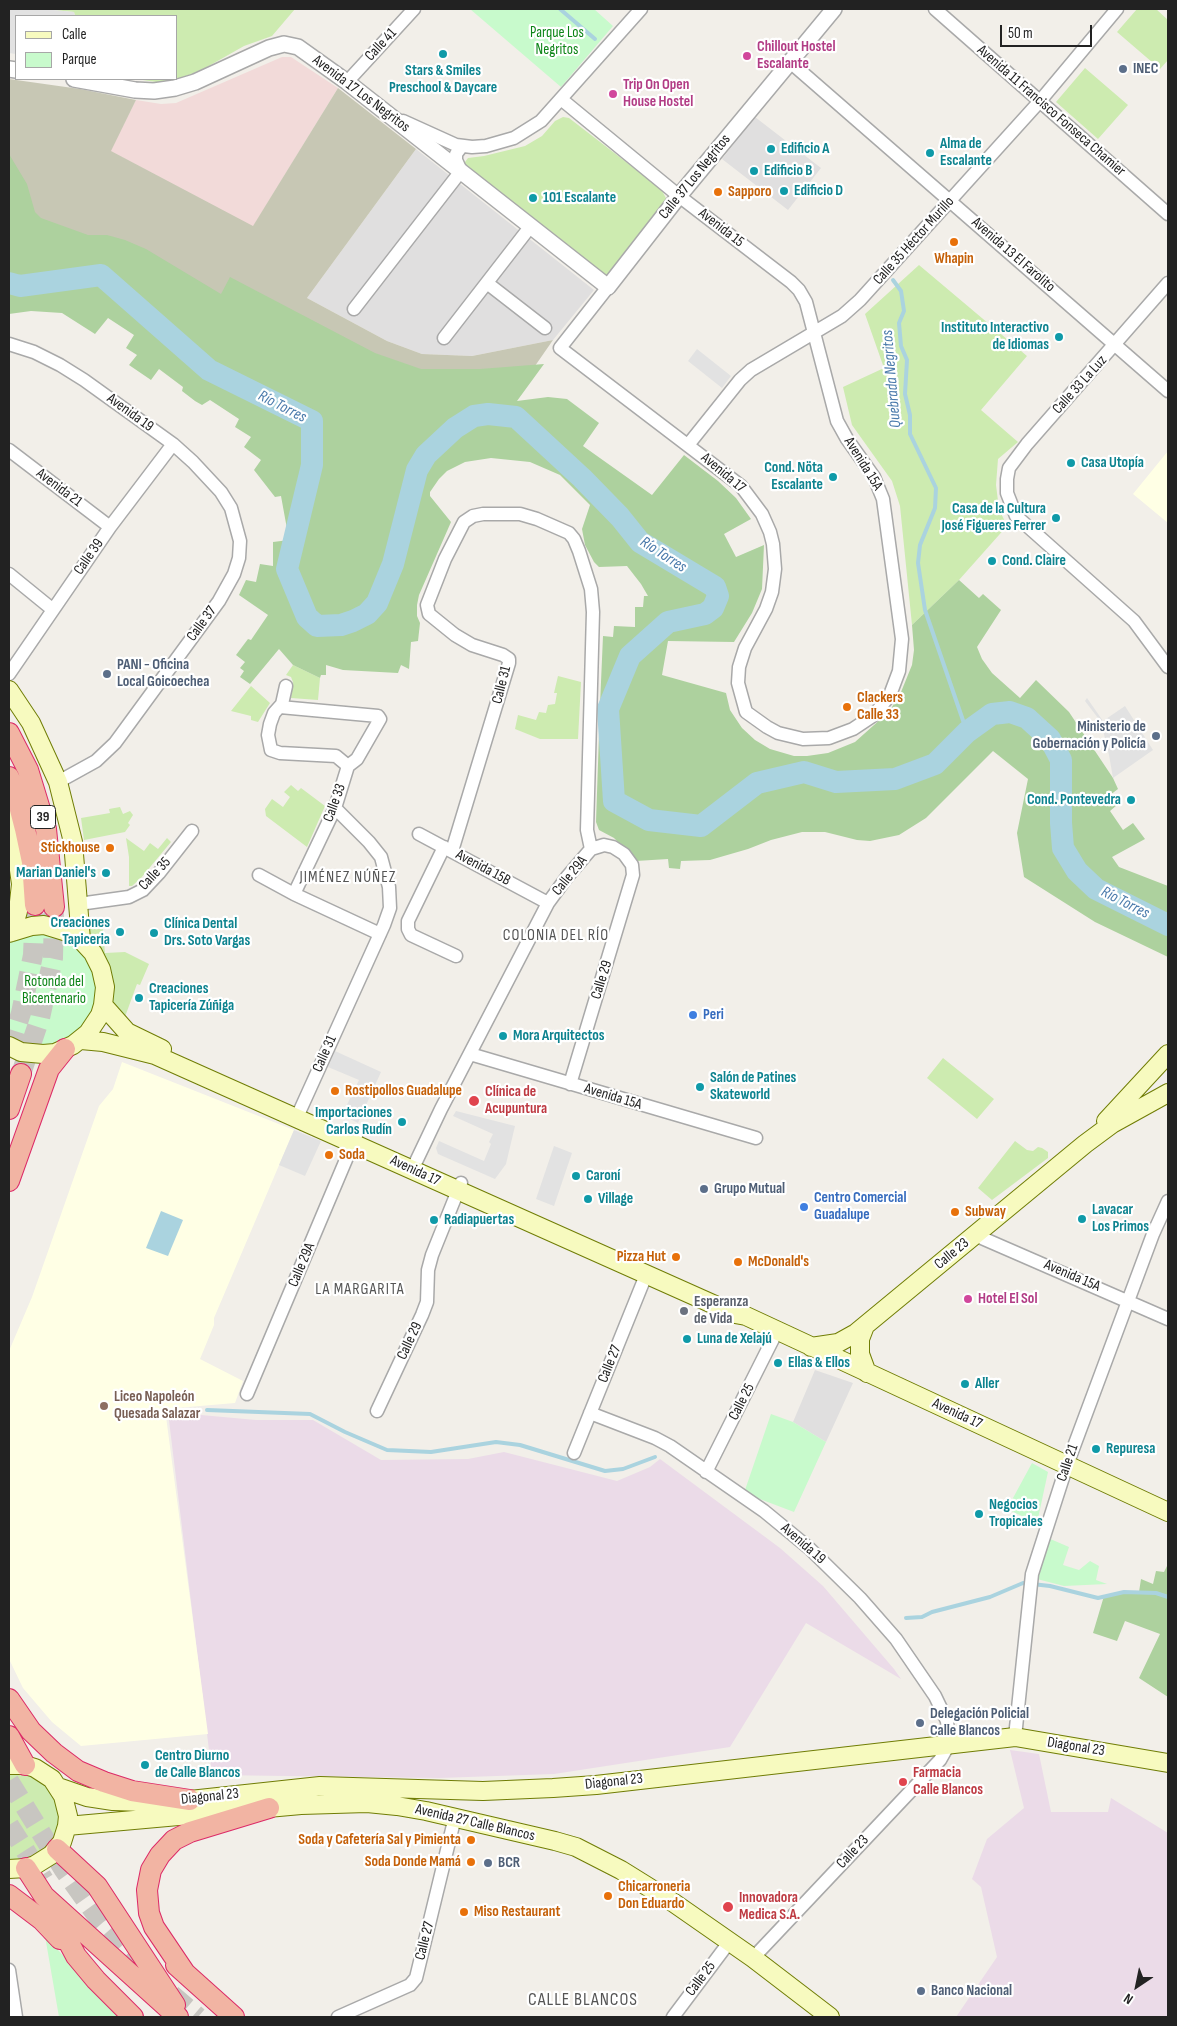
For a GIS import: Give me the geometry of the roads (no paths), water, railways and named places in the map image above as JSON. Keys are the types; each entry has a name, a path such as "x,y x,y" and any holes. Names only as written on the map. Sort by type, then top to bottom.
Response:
{"highway":[{"name":"39","path":"9,733 28,770 46,829 45,906 32,862 26,829 9,777"},
{"path":"9,1181 49,1068 73,1045"},
{"path":"9,1109 21,1074"},
{"path":"9,1700 31,1731 54,1753 78,1771 132,1791 190,1800"},
{"path":"9,1736 17,1765"},
{"path":"185,1973 154,1927 149,1913 147,1890 151,1870 160,1855 174,1840 190,1832 269,1808"},
{"path":"57,1849 97,1886 150,1941 234,2017"},
{"path":"18,1868 44,1896 178,2017"},
{"path":"97,1886 183,2017"},
{"path":"9,1895 42,1920 96,1980 133,2017"},
{"path":"44,1896 76,1956"}],"main road":[{"path":"9,690 31,723 58,782 73,842 79,904 80,940"},
{"path":"9,818 14,834 21,884 18,911 10,932"},
{"path":"9,1046 32,1054 55,1053 73,1045 94,1025 103,1005 105,987 101,969 93,953 80,940 58,928 44,925 10,932"},
{"name":"Avenida 17","path":"103,1005 127,1032 135,1037 646,1274 735,1314 746,1316 1168,1512"},
{"name":"Avenida 17","path":"73,1045 103,1042 155,1055 299,1113"},
{"name":"Calle 23","path":"1085,1144 1168,1054"},
{"name":"Calle 23","path":"811,1347 838,1343 856,1333 1085,1144 1112,1124 1168,1093"},
{"name":"Avenida 17","path":"460,1187 600,1246 738,1308 746,1316"},
{"path":"865,1326 860,1346 862,1361 868,1373"},
{"name":"Diagonal 23","path":"58,1787 86,1797 113,1802 190,1800 320,1786 483,1791 596,1785 1015,1737 1168,1763"},
{"path":"17,1765 44,1773 58,1787 67,1806 67,1826 62,1842 57,1849 44,1861 18,1868"},
{"name":"Avenida 27 Calle Blancos","path":"67,1826 269,1808 367,1803 397,1806 455,1817 576,1847 621,1870 674,1903 730,1941 830,2017"}],"street":[{"name":"Calle 41","path":"347,82 414,9"},
{"path":"391,116 462,146 486,146 514,138 541,121 641,9"},
{"name":"Calle 37 Los Negritos","path":"560,348 679,196 789,60 834,9"},
{"name":"Avenida 11 Francisco Fonseca Chamier","path":"935,9 1168,214"},
{"name":"Calle 35 Héctor Murillo","path":"688,445 745,375 842,316 856,304 1040,101 1117,9"},
{"name":"Avenida 17 Los Negritos","path":"80,80 135,90 154,91 175,88 194,82 269,48 284,44 298,47 347,82 461,170 530,227 608,286"},
{"name":"Avenida 13 El Farolito","path":"789,60 1168,391"},
{"name":"Avenida 15","path":"561,99 679,196 799,290 806,302 815,332"},
{"path":"354,309 461,170 456,160 456,154 462,146"},
{"path":"444,338 530,227"},
{"path":"487,283 545,328"},
{"name":"Calle 33 La Luz","path":"1168,283 1017,457 1009,468 1007,479 1007,493 1016,516 1134,621 1168,667"},
{"name":"Avenida 15A","path":"746,712 767,727 790,737 816,739 841,734 864,723 882,705 896,683 902,659 902,639 883,499 874,477 847,439 837,421 815,332"},
{"name":"Avenida 19","path":"9,344 34,352 60,365 173,444 209,478 232,508"},
{"name":"Avenida 17","path":"560,348 741,486 753,500 764,519 773,544 775,569 772,592 766,609 745,648 738,667 738,683 746,712"},
{"name":"Calle 39","path":"9,674 110,526 173,444"},
{"name":"Avenida 21","path":"9,450 110,526"},
{"name":"Calle 37","path":"58,782 96,761 115,743 219,601 234,574 239,558 240,541 232,508"},
{"name":"Calle 29A","path":"414,1166 548,903 591,849 588,830 592,600 591,589 574,539 564,530 520,514 483,514 473,516 464,522 456,536"},
{"name":"Calle 31","path":"448,849 510,663 509,659 503,655 468,643 429,614 427,605 456,536"},
{"path":"9,574 52,609"},
{"path":"286,686 282,704 274,713 270,724 268,735 272,750 280,753 336,756 348,766"},
{"name":"Calle 33","path":"280,707 378,716 380,719 357,759 348,766 335,808 294,894"},
{"name":"Calle 31","path":"299,1113 388,916 389,887 381,857 369,842 335,808"},
{"name":"Calle 35","path":"79,904 134,895 151,882 192,830"},
{"name":"Avenida 15B","path":"419,834 548,903"},
{"name":"Calle 29","path":"570,1084 633,875 632,865 624,854 614,847 604,845 591,849"},
{"path":"448,849 408,925 408,929 411,935 456,956"},
{"path":"260,876 380,934"},
{"path":"388,916 408,925"},
{"name":"Avenida 15A","path":"470,1054 756,1138"},
{"name":"Calle 29A","path":"247,1394 355,1139"},
{"name":"Calle 29","path":"378,1411 427,1302 428,1270 432,1256 460,1187"},
{"name":"Calle 21","path":"1015,1737 1032,1574 1067,1465 1152,1234 1168,1201"},
{"name":"Avenida 15A","path":"975,1235 1168,1319"},
{"name":"Calle 27","path":"574,1453 646,1274"},
{"name":"Calle 25","path":"706,1472 777,1332"},
{"name":"Avenida 19","path":"590,1413 655,1438 670,1446 764,1511 809,1548 860,1598 896,1639 935,1696 947,1721 949,1744"},
{"name":"Calle 23","path":"753,1958 933,1767 949,1744"},
{"name":"Calle 27","path":"338,2017 410,1985 416,1978 455,1817"},
{"name":"Calle 25","path":"673,2017 730,1941"},
{"path":"9,1970 11,2001 16,2017"}],"water":[{"path":"161,1211 183,1220 168,1256 146,1248"}],"waterway":[{"name":"Quebrada Negritos","path":"560,9 595,39"},
{"name":"Río Torres","path":"9,283 20,286 101,275 209,370 312,421 312,465 287,569 307,617 317,626 341,625 353,621 367,614 377,603 393,564 417,470 426,455 455,428 474,416 488,414 516,417 582,478 620,517 640,542 715,587 718,596 713,608 705,614 668,622 630,656 608,709 614,801 649,820 701,826 757,783 804,772 836,782 895,779 935,764 967,732 992,714 1010,712 1027,718 1050,739 1061,760 1063,848 1077,871 1096,889 1168,925"},
{"name":"Quebrada Negritos","path":"893,280 901,291 904,311 899,323 901,346 907,360 905,394 910,415 910,434 936,488 935,508 920,545 918,563 925,610 967,732"},
{"path":"207,1410 310,1414 387,1450 431,1452 496,1442 520,1445 605,1471 623,1469 655,1457"},
{"path":"906,1618 922,1617 932,1612 990,1597 1023,1583 1050,1586 1098,1598 1124,1592 1156,1593 1168,1597"}],"tunnel":[{"path":"9,1050 21,1013 33,955 35,907"},
{"path":"21,1074 40,1018 53,958 54,907"},
{"path":"9,1781 64,1870 102,1923 143,1970 198,2017"},
{"path":"9,1825 44,1880"}],"place":[{"name":"Stars & Smiles Preschool & Daycare","path":"443,54"},
{"name":"Chillout Hostel Escalante","path":"747,56"},
{"name":"INEC","path":"1123,69"},
{"name":"Trip On Open House Hostel","path":"613,94"},
{"name":"Edificio A","path":"771,149"},
{"name":"Alma de Escalante","path":"930,153"},
{"name":"Edificio B","path":"754,171"},
{"name":"Edificio D","path":"784,191"},
{"name":"Sapporo","path":"718,192"},
{"name":"101 Escalante","path":"533,198"},
{"name":"Whapin","path":"954,242"},
{"name":"Instituto Interactivo de Idiomas","path":"1059,337"},
{"name":"Casa Utopía","path":"1071,463"},
{"name":"Cond. Nöta Escalante","path":"833,477"},
{"name":"Casa de la Cultura José Figueres Ferrer","path":"1056,518"},
{"name":"Cond. Claire","path":"992,561"},
{"name":"PANI - Oficina Local Goicoechea","path":"107,674"},
{"name":"Clackers Calle 33","path":"847,707"},
{"name":"Ministerio de Gobernación y Policía","path":"1156,736"},
{"name":"Cond. Pontevedra","path":"1131,800"},
{"name":"Stickhouse","path":"110,848"},
{"name":"Marian Daniel's","path":"106,873"},
{"name":"Creaciones Tapiceria","path":"120,932"},
{"name":"Clínica Dental Drs. Soto Vargas","path":"154,933"},
{"name":"Creaciones Tapicería Zúñiga","path":"139,998"},
{"name":"Peri","path":"693,1015"},
{"name":"Mora Arquitectos","path":"503,1036"},
{"name":"Salón de Patines Skateworld","path":"700,1087"},
{"name":"Rostipollos Guadalupe","path":"335,1091"},
{"name":"Clínica de Acupuntura","path":"474,1101"},
{"name":"Importaciones Carlos Rudín","path":"402,1122"},
{"name":"Soda","path":"329,1155"},
{"name":"Caroní","path":"576,1176"},
{"name":"Grupo Mutual","path":"704,1189"},
{"name":"Village","path":"588,1199"},
{"name":"Centro Comercial Guadalupe","path":"804,1207"},
{"name":"Subway","path":"955,1212"},
{"name":"Lavacar Los Primos","path":"1082,1219"},
{"name":"Radiapuertas","path":"434,1220"},
{"name":"Pizza Hut","path":"676,1257"},
{"name":"McDonald's","path":"738,1262"},
{"name":"Hotel El Sol","path":"968,1299"},
{"name":"Esperanza de Vida","path":"684,1311"},
{"name":"Luna de Xelajú","path":"687,1339"},
{"name":"Ellas & Ellos","path":"778,1363"},
{"name":"Aller","path":"965,1384"},
{"name":"Liceo Napoleón Quesada Salazar","path":"104,1406"},
{"name":"Repuresa","path":"1096,1449"},
{"name":"Negocios Tropicales","path":"979,1514"},
{"name":"Delegación Policial Calle Blancos","path":"920,1723"},
{"name":"Centro Diurno de Calle Blancos","path":"145,1765"},
{"name":"Farmacia Calle Blancos","path":"903,1782"},
{"name":"Soda y Cafetería Sal y Pimienta","path":"471,1840"},
{"name":"Soda Donde Mamá","path":"471,1862"},
{"name":"BCR","path":"488,1863"},
{"name":"Chicarroneria Don Eduardo","path":"608,1896"},
{"name":"Innovadora Medica S.A.","path":"728,1907"},
{"name":"Miso Restaurant","path":"464,1912"},
{"name":"Banco Nacional","path":"921,1991"}],"district":[{"name":"JIMÉNEZ NÚÑEZ","path":"348,878"},
{"name":"COLONIA DEL RÍO","path":"556,936"},
{"name":"LA MARGARITA","path":"360,1290"},
{"name":"CALLE BLANCOS","path":"583,2000"}],"park label":[{"name":"Parque Los Negritos","path":"557,42"},
{"name":"Rotonda del Bicentenario","path":"54,990"}]}
